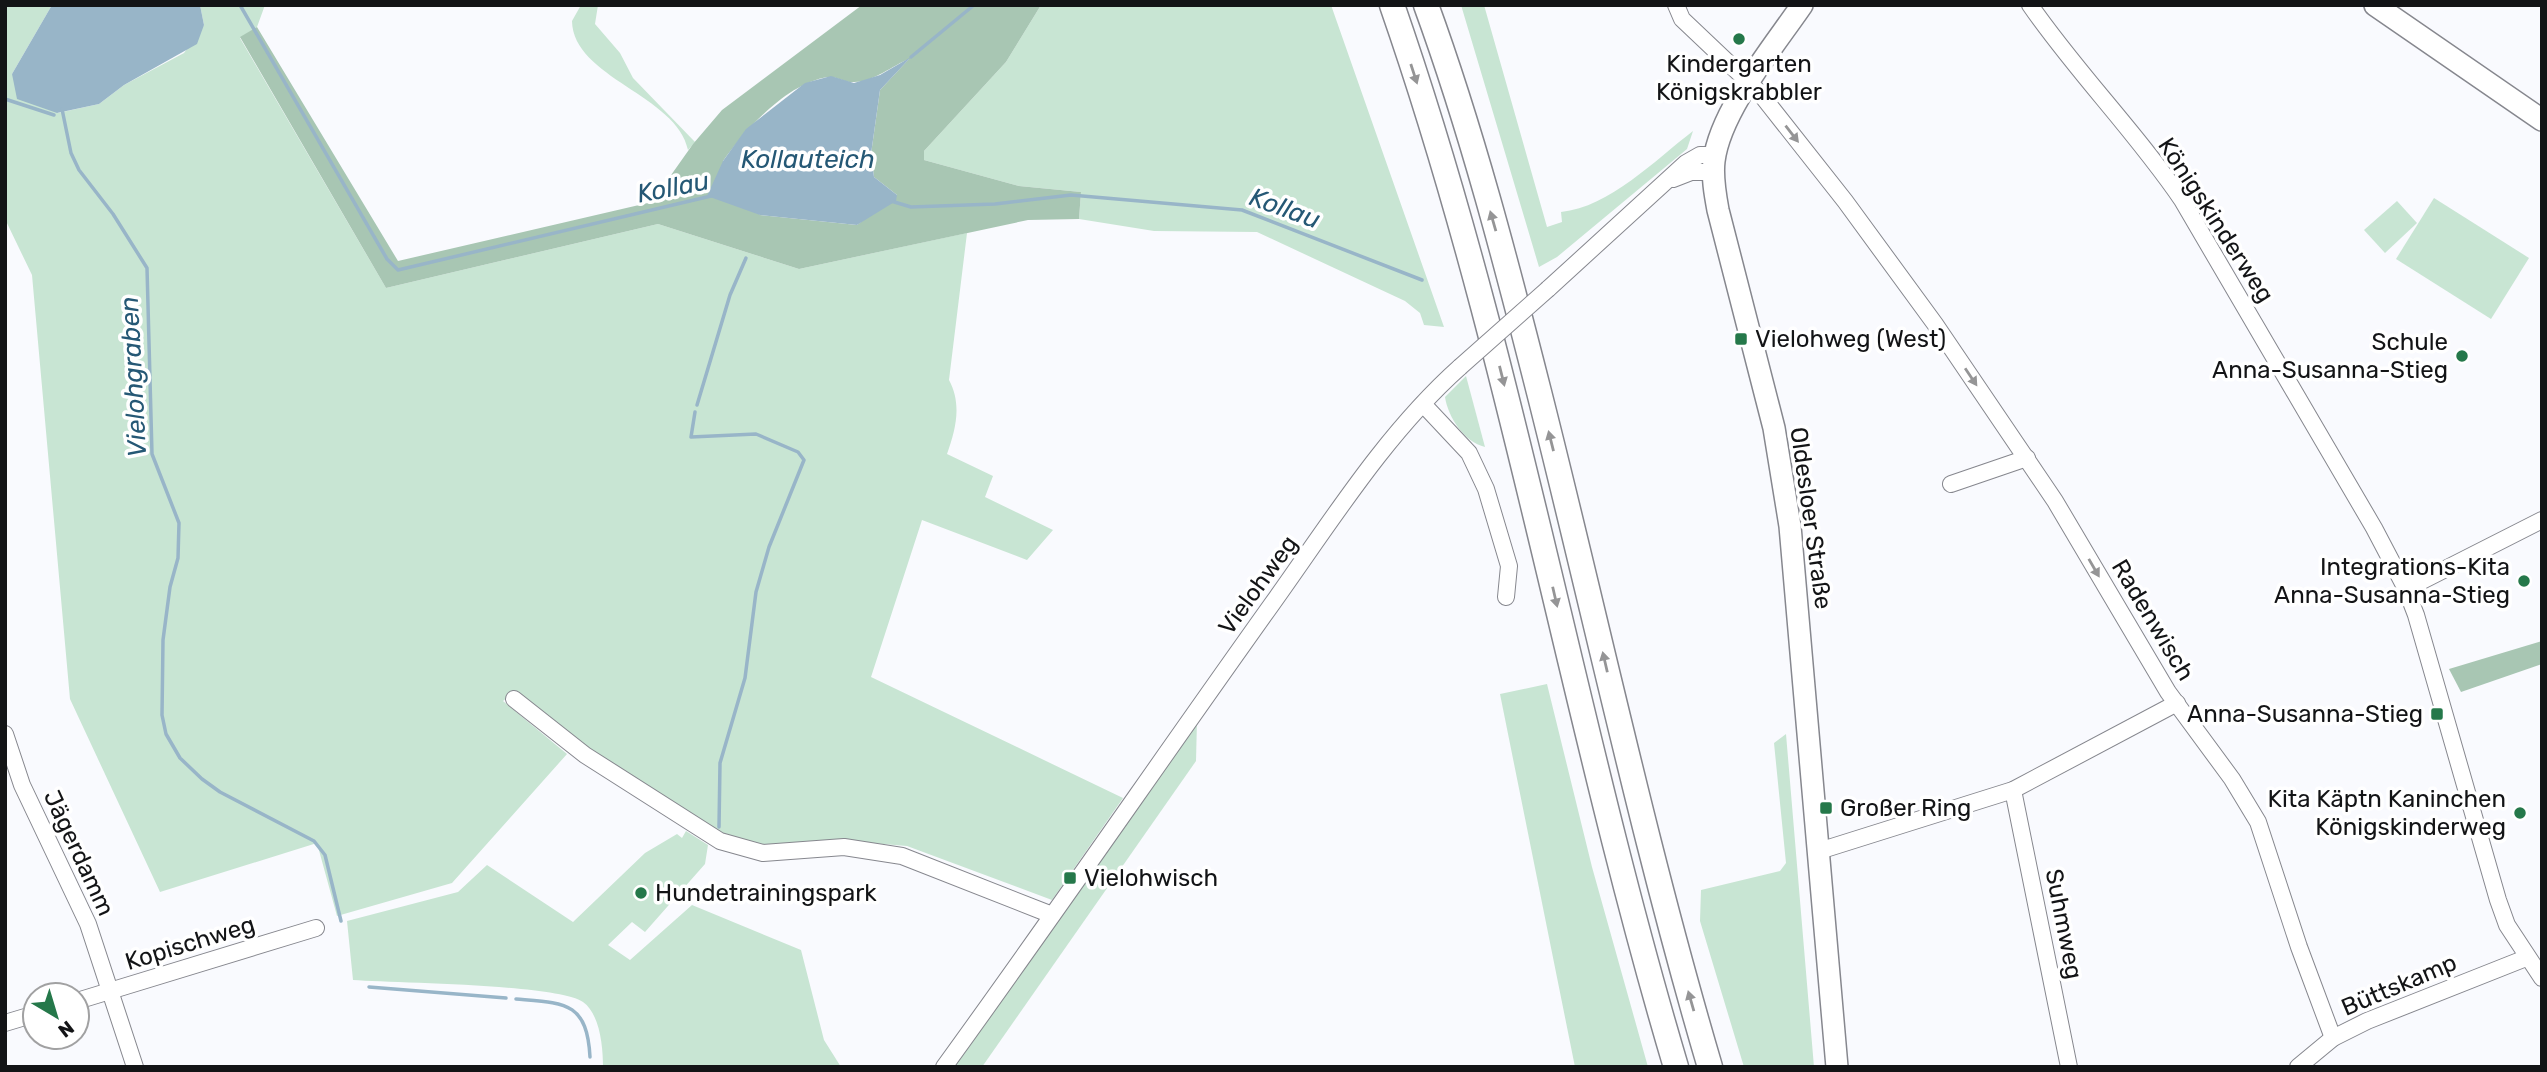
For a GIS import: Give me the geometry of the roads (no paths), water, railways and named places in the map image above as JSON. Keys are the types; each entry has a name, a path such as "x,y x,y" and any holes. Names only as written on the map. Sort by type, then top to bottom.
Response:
{"highway":[{"path":"1392,6 1459,216 1496,352 1580,704 1676,1067"},
{"path":"1427,7 1515,298 1667,914 1710,1067"},
{"path":"1612,693 1636,923"},
{"path":"1580,704 1667,914"}],"main road":[{"path":"1714,164 1749,82 1802,5"},
{"path":"2375,5 2542,120"},
{"name":"Oldesloer Straße","path":"1714,164 1718,209 1782,468 1809,724 1836,1067"}],"street":[{"name":"Radenwisch","path":"1676,5 1682,19 1749,82 1854,213 2027,458 2140,646 2232,779 2258,822 2299,947 2333,1038"},
{"name":"Königskinderweg","path":"2030,5 2057,44 2162,169 2374,528 2406,589 2484,859 2507,925 2526,958 2542,978"},
{"name":"Vielohweg","path":"944,1067 1185,722 1381,454 1423,404 1460,367 1695,158 1714,164"},
{"path":"1423,404 1469,453 1486,489 1509,566 1506,597"},
{"path":"1951,484 2027,458"},
{"path":"2406,589 2542,520"},
{"path":"514,699 585,755 720,841 763,853 844,847 902,856 1052,915"},
{"path":"1819,850 2013,790 2177,703"},
{"name":"Jägerdamm","path":"5,734 22,785 88,924 135,1067"},
{"path":"5,789 22,785"},
{"name":"Suhmweg","path":"2013,790 2069,1067"},
{"name":"Kopischweg","path":"91,997 316,928"},
{"name":"Büttskamp","path":"2298,1067 2333,1038 2435,992 2526,958"}],"water":[{"path":"52,5 200,5 204,25 197,44 124,85 99,104 57,113 17,99 12,74"},
{"name":"Kollauteich","path":"911,57 880,90 871,154 874,177 897,195 896,201 857,225 760,215 707,196 723,161 746,129 805,83 831,76 854,83 880,75"}],"waterway":[{"name":"Kollau","path":"240,5 387,259 398,270 711,196"},
{"path":"911,57 974,5"},
{"path":"5,99 54,115"},
{"name":"Vielohgraben","path":"62,109 71,153 79,170 113,214 147,268 152,454 179,523 178,558 170,587 163,640 162,715 166,734 180,758 202,779 220,792 314,841 325,855 341,921"},
{"name":"Kollau","path":"891,201 911,207 995,204 1071,195 1242,210 1422,280"},
{"path":"697,405 730,295 746,258"},
{"path":"695,412 691,437 756,434 798,452 804,460 769,547 756,592 745,678 720,763 719,827"},
{"path":"369,987 506,998"},
{"path":"516,999 560,1004 570,1008 584,1025 590,1057"}],"place":[{"name":"Kindergarten Königskrabbler","path":"1739,39"},
{"name":"Vielohweg (West)","path":"1741,339"},
{"name":"Schule Anna-Susanna-Stieg","path":"2462,356"},
{"name":"Integrations-Kita Anna-Susanna-Stieg","path":"2524,581"},
{"name":"Anna-Susanna-Stieg","path":"2437,714"},
{"name":"Großer Ring","path":"1826,808"},
{"name":"Kita Käptn Kaninchen Königskinderweg","path":"2520,813"},
{"name":"Vielohwisch","path":"1070,878"},
{"name":"Hundetrainingspark","path":"641,893"}]}
